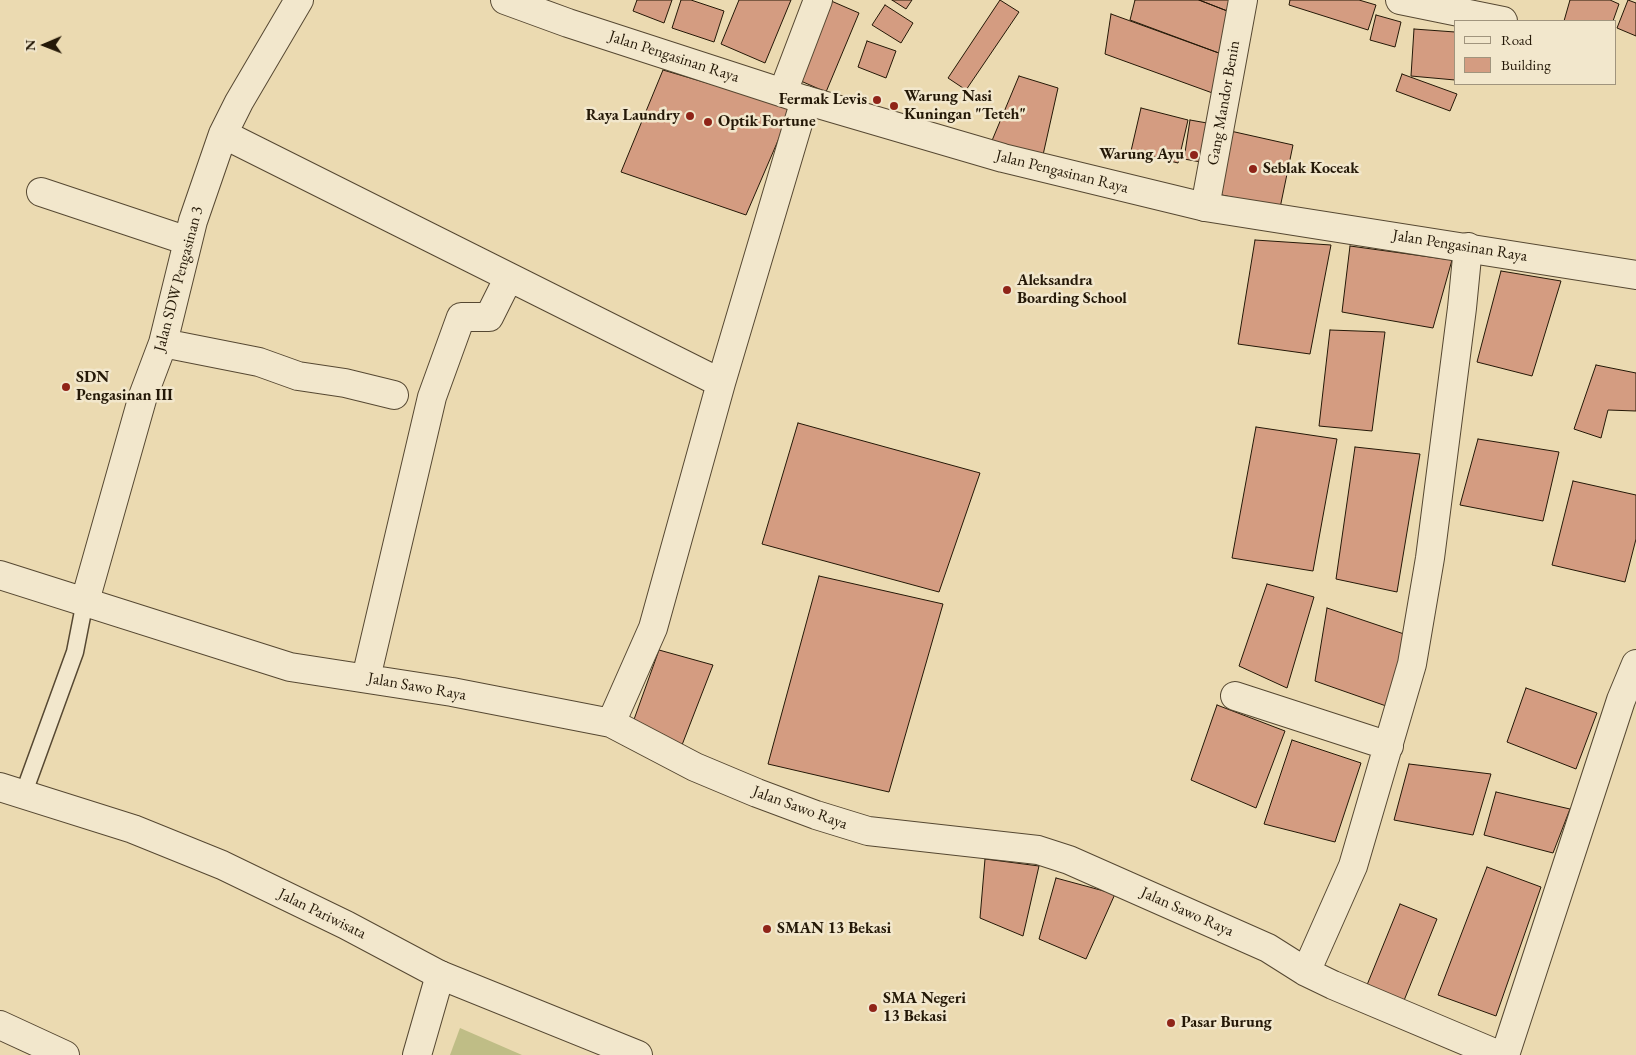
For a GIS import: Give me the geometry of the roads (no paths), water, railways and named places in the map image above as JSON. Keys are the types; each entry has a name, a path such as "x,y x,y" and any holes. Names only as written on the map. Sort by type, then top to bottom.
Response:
{"street":[{"name":"Jalan SDW Pengasinan 3","path":"85,601 142,396 163,343 188,242 223,134 239,102 299,0"},
{"name":"Jalan Pengasinan Raya","path":"505,0 568,23 794,96 1003,158 1205,207 1636,275"},
{"path":"611,723 653,628 721,383 818,0"},
{"name":"Gang Mandor Benin","path":"1205,207 1243,0"},
{"path":"1400,0 1498,20"},
{"path":"223,134 721,383"},
{"path":"41,192 188,242"},
{"path":"1306,972 1353,866 1412,664 1430,558 1468,247"},
{"path":"366,678 432,397 461,317 489,317 509,277"},
{"path":"163,343 259,362 298,376 345,383 394,395"},
{"name":"Jalan Sawo Raya","path":"0,576 290,666 611,723 695,767 774,800 868,831 1038,850 1069,860 1268,948 1306,972 1499,1055"},
{"path":"1505,1055 1621,700 1636,664"},
{"path":"1235,696 1389,746"},
{"name":"Jalan Pariwisata","path":"11,791 133,829 222,865 346,925 440,975 638,1055"},
{"path":"416,1055 440,975"},
{"path":"0,1025 65,1055"}],"lane":[{"path":"11,791 75,652 85,601"}],"place":[{"name":"Fermak Levis","path":"877,100"},
{"name":"Warung Nasi Kuningan \"Teteh\"","path":"894,106"},
{"name":"Raya Laundry","path":"690,116"},
{"name":"Optik Fortune","path":"708,122"},
{"name":"Warung Ayu","path":"1194,155"},
{"name":"Seblak Koceak","path":"1253,169"},
{"name":"Aleksandra Boarding School","path":"1007,290"},
{"name":"SDN Pengasinan III","path":"66,387"},
{"name":"SMAN 13 Bekasi","path":"767,929"},
{"name":"SMA Negeri 13 Bekasi","path":"873,1008"},
{"name":"Pasar Burung","path":"1171,1023"}]}
